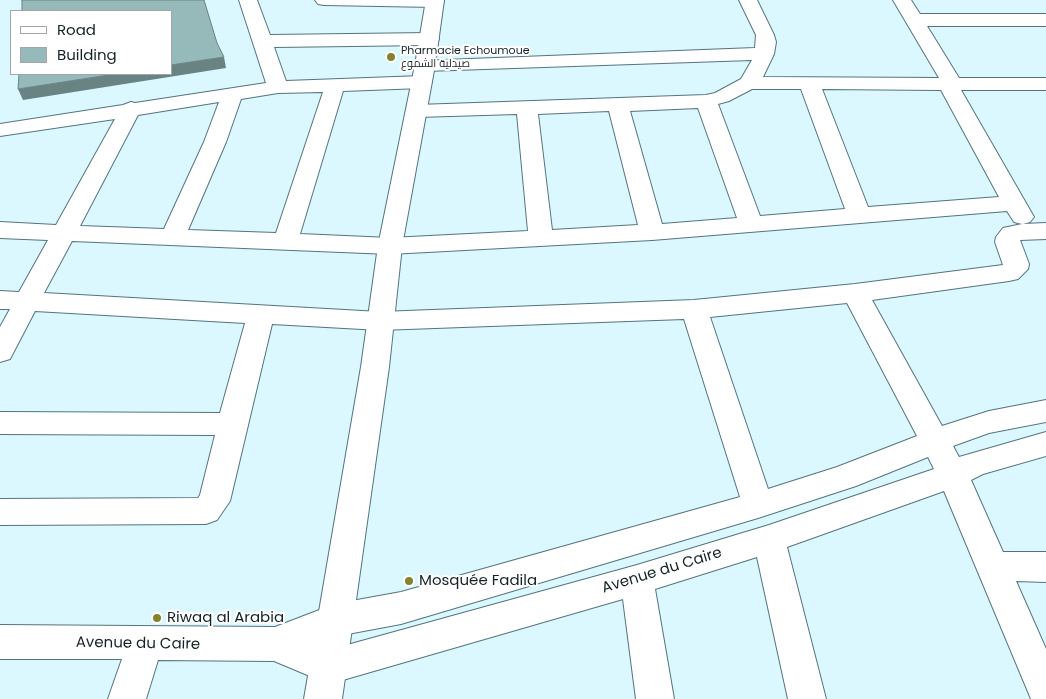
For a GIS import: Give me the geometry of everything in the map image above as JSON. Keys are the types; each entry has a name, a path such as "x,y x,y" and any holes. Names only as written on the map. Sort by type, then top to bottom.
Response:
{"street":[{"path":"248,0 278,87"},
{"path":"323,699 375,367 390,246 426,62 435,1 324,0"},
{"path":"417,111 706,101 722,97 748,83 757,71 764,54 765,35 748,0"},
{"path":"902,0 950,83 1014,203 1038,231"},
{"path":"914,20 1046,20"},
{"path":"263,41 426,62 764,54"},
{"path":"0,130 131,108 278,87 335,85 426,62"},
{"path":"748,83 1046,84"},
{"path":"809,83 859,215"},
{"path":"285,243 335,85"},
{"path":"172,238 215,142 233,94"},
{"path":"706,101 751,224"},
{"path":"618,105 652,232"},
{"path":"0,352 131,108"},
{"path":"527,108 534,158 541,238"},
{"path":"0,230 390,246 652,232 1014,203"},
{"path":"0,300 380,321 694,309 855,293 1009,273 1015,269 1016,264 1007,242 1008,237 1012,233 1038,231"},
{"path":"855,293 953,474 1046,691"},
{"path":"694,309 758,505"},
{"path":"0,512 205,512 214,501 261,314"},
{"name":"Avenue du Caire","path":"0,642 275,644 335,620 401,608 758,505 845,477 935,440 989,422 1046,411"},
{"path":"0,423 232,424"},
{"name":"Avenue du Caire","path":"275,644 329,667 637,580 769,539 953,474 974,464 1046,444"},
{"path":"769,539 806,699"},
{"path":"992,566 1046,566"},
{"path":"637,580 655,699"},
{"path":"127,699 145,644"}],"building":[{"path":"22,0 204,0 217,43 224,57 172,65 172,10 22,10"},
{"path":"19,75 109,75 18,89"}],"place":[{"name":"Pharmacie Echoumoue صيدلية الشموع","path":"391,57"},
{"name":"Mosquée Fadila","path":"409,581"},
{"name":"Riwaq al Arabia","path":"157,618"}]}
